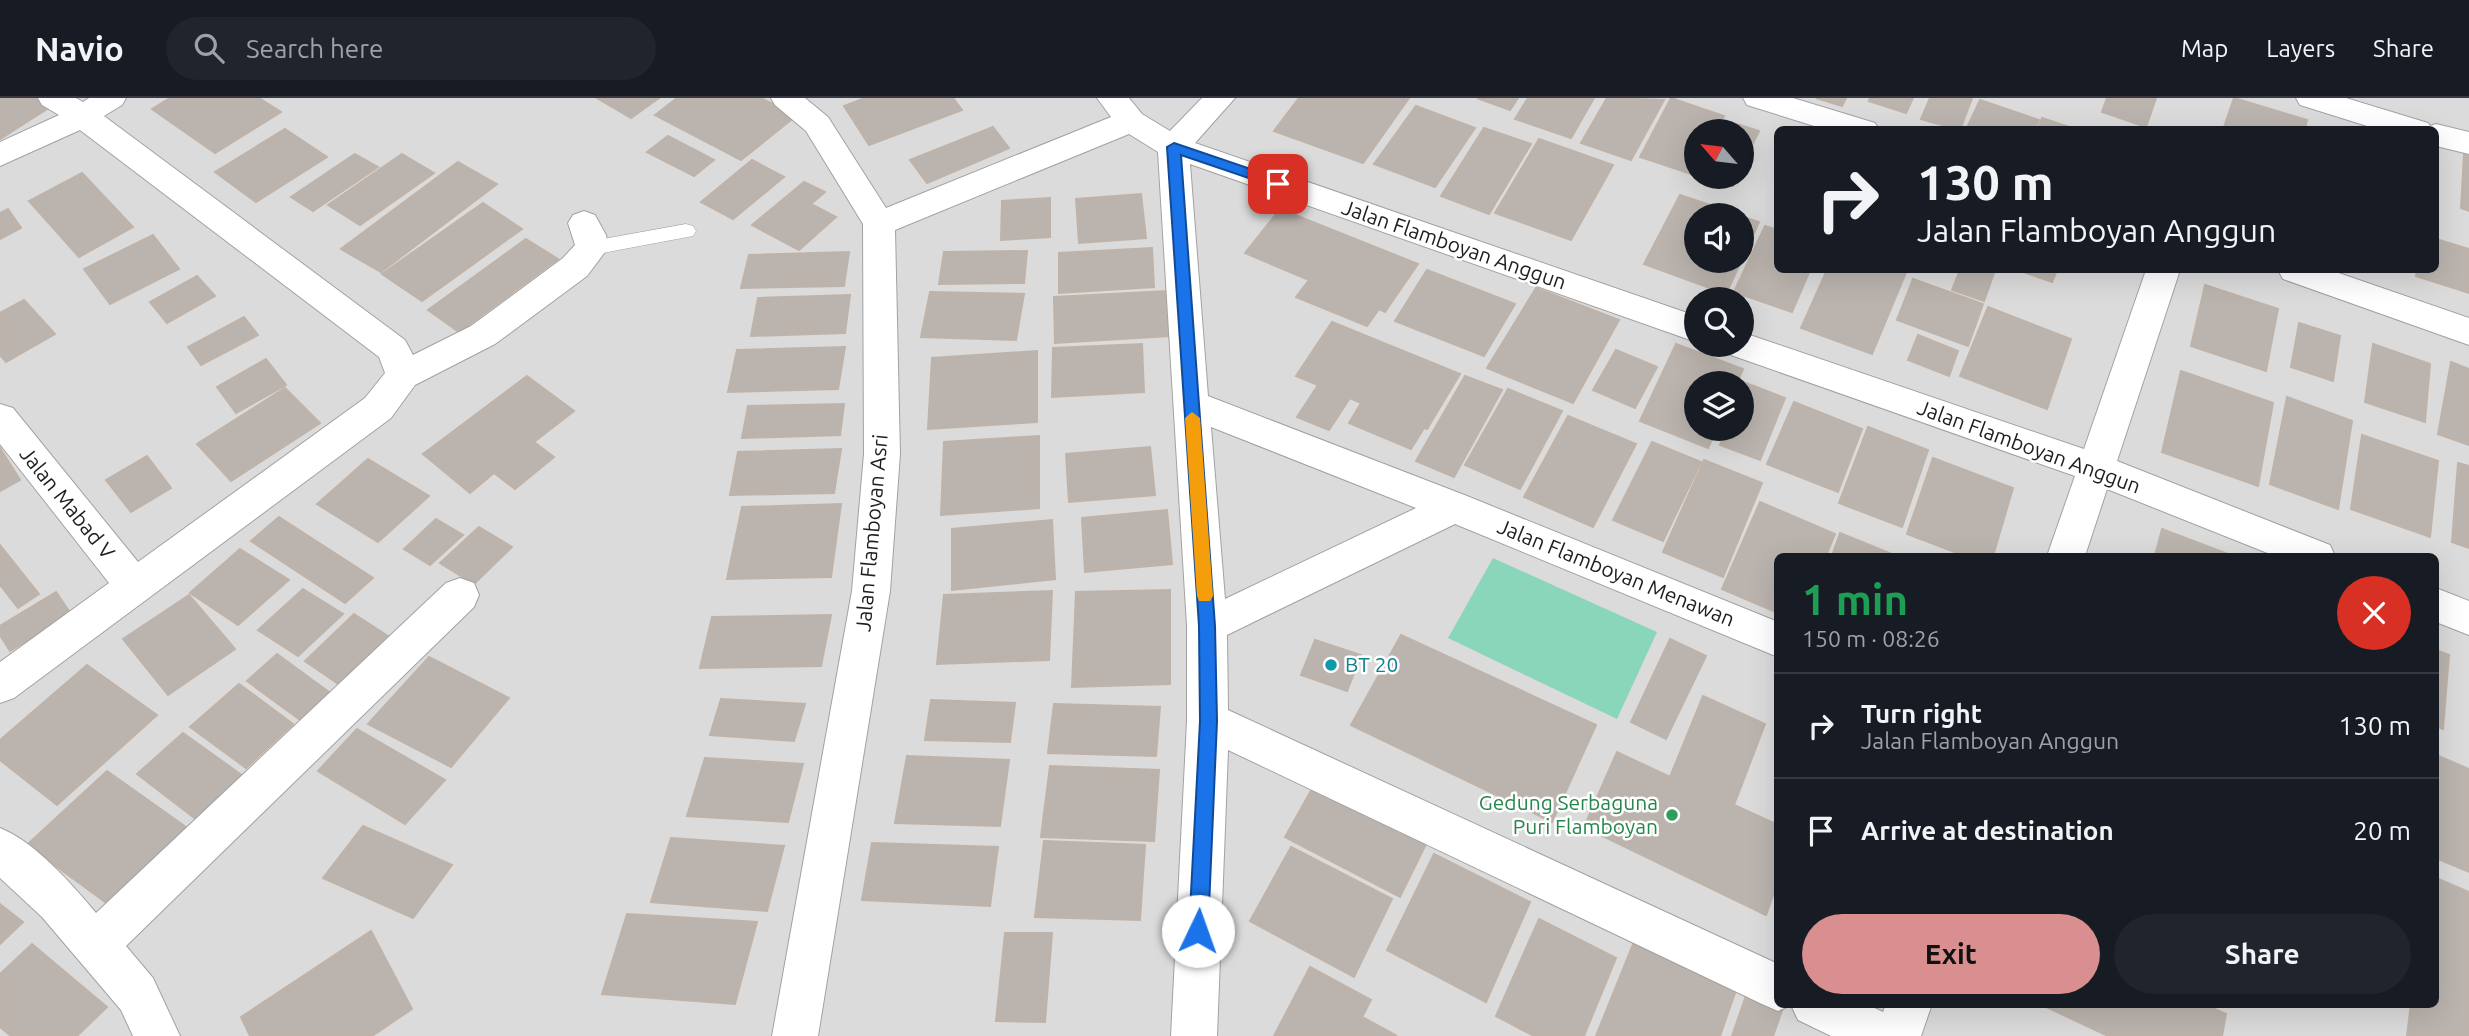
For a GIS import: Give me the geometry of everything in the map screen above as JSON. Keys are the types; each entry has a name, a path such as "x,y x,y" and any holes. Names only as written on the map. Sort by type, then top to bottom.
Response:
{"street":[{"path":"53,98 83,116 393,349 403,375"},
{"path":"0,155 83,116 111,98"},
{"path":"786,98 817,124 879,224 1121,109"},
{"path":"1194,1036 1208,721 1207,626 1174,147 1220,98"},
{"path":"1758,98 1851,126"},
{"path":"2311,98 2404,126"},
{"name":"Jalan Flamboyan Anggun","path":"1121,109 1174,147 1684,326"},
{"path":"2439,136 2469,143"},
{"name":"Jalan Flamboyan Asri","path":"795,1036 871,591 882,454 879,224"},
{"path":"0,685 378,408 403,375 483,335 575,267 588,235"},
{"path":"2067,553 2162,273"},
{"path":"2303,273 2469,332"},
{"name":"Jalan Flamboyan Anggun","path":"1754,350 2097,469 2308,553"},
{"name":"Jalan Flamboyan Menawan","path":"1191,404 1454,507 1774,638"},
{"name":"Jalan Mabad V","path":"0,418 135,587"},
{"path":"1207,626 1454,507"},
{"path":"94,946 460,595"},
{"path":"2439,606 2469,618"},
{"path":"1208,721 1774,986"},
{"path":"0,849 58,902 136,994 157,1036"},
{"path":"1822,1008 1882,1036"},
{"path":"1898,1036 1908,1008"}],"lane":[{"path":"588,235 686,231"}],"shaded area":[{"path":"0,98 2469,98 2469,1036 0,1036"}],"green space":[{"path":"1493,558 1657,632 1617,719 1448,638"}],"building":[{"path":"0,98 35,98 50,107 0,139"},
{"path":"170,98 259,98 281,112 215,153 152,109"},
{"path":"597,98 659,98 631,118"},
{"path":"677,98 761,98 796,116 741,160 655,115"},
{"path":"865,98 953,98 962,110 869,145 844,106"},
{"path":"1299,98 1409,98 1363,163 1274,131"},
{"path":"1477,98 1518,98 1510,110"},
{"path":"1528,98 1594,98 1571,138 1515,119"},
{"path":"1607,98 1664,100 1631,160 1581,143"},
{"path":"1671,98 1724,116 1722,119 1684,119 1684,172 1640,157"},
{"path":"1816,98 1846,98 1842,106"},
{"path":"1870,98 1913,98 1906,113 1869,101"},
{"path":"1930,98 1972,98 1962,126 1946,126 1921,119"},
{"path":"2107,98 2156,98 2146,126 2102,112"},
{"path":"2234,98 2307,120 2306,126 2224,126"},
{"path":"1980,100 2039,120 2037,126 1968,126"},
{"path":"1416,106 1475,128 1435,187 1374,164"},
{"path":"2042,118 2066,126 2039,126"},
{"path":"993,127 1009,148 927,183 910,160"},
{"path":"1484,128 1531,144 1489,214 1441,196"},
{"path":"285,129 327,157 256,202 215,172"},
{"path":"668,136 714,160 694,176 647,152"},
{"path":"1539,139 1613,165 1571,240 1495,213"},
{"path":"355,154 378,167 313,211 291,197"},
{"path":"402,154 434,173 360,225 328,205"},
{"path":"2464,154 2469,156 2469,211 2461,208"},
{"path":"752,160 784,177 733,219 701,202"},
{"path":"458,162 497,184 381,272 341,249"},
{"path":"82,173 133,227 79,257 29,201"},
{"path":"804,182 825,192 811,204 836,217 799,250 752,225"},
{"path":"1141,194 1146,238 1079,243 1076,199"},
{"path":"1680,195 1704,203 1684,203 1684,273 1736,273 1729,287 1707,287 1644,264"},
{"path":"1050,198 1050,237 1001,240 1002,201"},
{"path":"483,203 522,229 422,301 382,274"},
{"path":"8,209 21,228 0,239 0,213"},
{"path":"1280,209 1418,264 1385,312 1379,309 1367,326 1296,297 1309,280 1245,253"},
{"path":"1754,220 1759,222 1754,233"},
{"path":"1765,226 1774,229 1774,273 1809,273 1792,312 1754,299 1754,287 1736,287 1743,273 1754,273 1754,249"},
{"path":"153,235 179,269 110,304 84,269"},
{"path":"526,239 558,259 459,332 428,310"},
{"path":"2439,240 2469,249 2469,293 2416,276 2416,273 2439,273"},
{"path":"1152,248 1154,287 1059,293 1059,253"},
{"path":"1027,251 1024,283 939,284 944,252"},
{"path":"849,252 844,286 741,288 749,255"},
{"path":"1427,270 1515,304 1484,356 1395,321"},
{"path":"1826,273 1906,273 1872,354 1801,328"},
{"path":"1959,273 1994,273 1984,301 1952,290"},
{"path":"2026,273 2056,273 2052,282"},
{"path":"197,276 215,296 167,323 150,302"},
{"path":"1913,279 1983,304 1968,346 1897,320"},
{"path":"2205,285 2278,309 2266,371 2191,346"},
{"path":"1536,288 1619,320 1573,403 1487,368"},
{"path":"1167,291 1170,336 1055,343 1054,297"},
{"path":"930,292 1024,294 1016,340 921,337"},
{"path":"850,295 845,333 751,336 758,298"},
{"path":"24,300 55,334 6,362 0,355 0,313"},
{"path":"1988,307 2071,339 2047,409 1960,376"},
{"path":"244,317 258,335 201,365 188,347"},
{"path":"1332,322 1460,374 1427,429 1424,428 1411,449 1349,423 1361,403 1350,398 1329,430 1297,417 1318,385 1296,376"},
{"path":"2299,323 2340,336 2333,381 2291,367"},
{"path":"1918,335 1958,351 1949,376 1908,360"},
{"path":"1142,344 1144,392 1052,397 1053,348"},
{"path":"1676,344 1684,347 1684,357 1711,357 1743,369 1684,371 1684,438 1640,421"},
{"path":"2373,344 2430,364 2425,422 2365,402"},
{"path":"845,347 838,389 728,392 737,350"},
{"path":"1616,350 1657,367 1635,408 1593,390"},
{"path":"1037,351 1037,422 928,429 932,358"},
{"path":"266,359 286,385 236,413 217,387"},
{"path":"2451,362 2469,369 2469,445 2438,434"},
{"path":"2181,371 2273,403 2258,486 2162,452"},
{"path":"527,376 574,411 534,442 554,457 515,489 494,473 470,493 423,454"},
{"path":"1465,376 1502,390 1454,477 1416,461"},
{"path":"1754,386 1785,398 1760,460 1720,445 1722,441 1754,441"},
{"path":"285,388 320,423 231,481 197,444"},
{"path":"1508,389 1562,411 1520,489 1465,465"},
{"path":"2287,397 2352,421 2338,509 2270,484"},
{"path":"1794,402 1862,429 1838,492 1767,464"},
{"path":"844,404 840,435 742,438 748,406"},
{"path":"1568,416 1636,444 1593,527 1524,497"},
{"path":"1868,427 1928,450 1902,527 1839,503"},
{"path":"2362,435 2438,461 2430,537 2351,509"},
{"path":"1039,436 1039,508 941,515 944,442"},
{"path":"1690,441 1711,441 1708,448"},
{"path":"1652,442 1701,462 1663,541 1613,520"},
{"path":"1150,447 1155,495 1069,502 1066,454"},
{"path":"0,448 20,480 0,491"},
{"path":"841,449 834,493 730,495 738,452"},
{"path":"147,456 171,488 131,512 106,480"},
{"path":"1933,458 2013,488 1994,553 1957,553 1907,534"},
{"path":"368,459 429,496 378,542 317,504"},
{"path":"1704,460 1762,483 1723,577 1663,552"},
{"path":"2458,463 2469,466 2469,548 2452,542"},
{"path":"1760,502 1835,534 1827,553 1774,553 1774,611 1722,589"},
{"path":"841,504 831,577 727,579 742,507"},
{"path":"1167,510 1172,564 1085,572 1082,518"},
{"path":"279,517 373,578 345,603 251,541"},
{"path":"436,519 463,535 430,565 404,549"},
{"path":"1052,520 1055,579 952,590 952,529"},
{"path":"479,527 512,547 474,584 440,563"},
{"path":"2162,529 2225,553 2156,553"},
{"path":"1840,533 1889,553 1833,553"},
{"path":"0,545 39,594 18,608 0,585"},
{"path":"240,549 289,580 238,625 190,593"},
{"path":"303,589 343,614 298,656 258,630"},
{"path":"1170,590 1170,684 1072,687 1076,592"},
{"path":"1052,591 1049,660 937,664 944,595"},
{"path":"56,592 71,614 10,651 0,635 0,626"},
{"path":"189,595 235,649 168,695 123,639"},
{"path":"354,614 397,642 347,690 305,661"},
{"path":"831,615 821,666 700,668 712,617"},
{"path":"1401,635 1596,725 1552,822 1351,725"},
{"path":"1670,639 1706,656 1666,739 1631,722"},
{"name":"BT 20","path":"1315,640 1361,655 1347,691 1301,675"},
{"path":"2439,651 2449,655 2443,729 2439,727"},
{"path":"277,654 340,700 311,728 247,681"},
{"path":"429,657 509,698 451,767 368,724"},
{"path":"87,665 157,715 57,805 0,760 0,740"},
{"path":"239,684 293,724 246,768 190,727"},
{"name":"Gedung Serbaguna Puri Flamboyan","path":"1703,696 1765,724 1734,805 1774,823 1774,892 1766,915 1584,827 1617,752 1670,777"},
{"path":"721,699 805,704 794,741 710,735"},
{"path":"931,700 1015,703 1010,742 925,740"},
{"path":"1054,704 1160,707 1156,756 1048,753"},
{"path":"357,729 445,780 405,824 318,771"},
{"path":"183,733 243,776 197,820 137,774"},
{"path":"907,756 1009,760 1000,826 895,823"},
{"path":"2439,756 2469,769 2469,872 2439,859"},
{"path":"705,758 803,764 788,822 687,816"},
{"path":"1050,766 1159,770 1154,841 1041,837"},
{"path":"107,771 190,830 112,907 27,845"},
{"path":"1313,787 1426,844 1400,897 1285,837"},
{"path":"363,826 452,865 413,918 323,878"},
{"path":"671,838 784,846 767,911 651,902"},
{"path":"1044,841 1145,845 1140,920 1035,917"},
{"path":"872,843 998,847 990,906 862,900"},
{"path":"1291,847 1392,899 1354,977 1250,921"},
{"path":"1434,854 1530,902 1486,1002 1387,950"},
{"path":"2439,879 2469,892 2469,1036 2407,1036 2410,1008 2439,1008"},
{"path":"0,904 23,922 0,944"},
{"path":"627,914 757,922 735,1004 602,994"},
{"path":"1539,919 1616,958 1584,1036 1534,1036 1496,1016"},
{"path":"371,931 412,1009 372,1036 250,1036 241,1017"},
{"path":"1005,933 1052,933 1045,1022 996,1021"},
{"path":"1634,942 1735,993 1720,1036 1596,1036"},
{"path":"32,944 107,1007 77,1036 11,1036 0,1027 0,974"},
{"path":"1310,967 1371,1000 1362,1017 1397,1036 1274,1036"},
{"path":"1749,987 1774,1000 1774,1008 1783,1008 1773,1036 1732,1036"},
{"path":"2048,1008 2213,1008 2226,1014 2222,1036 2108,1036"}],"slow traffic":[{"path":"1192,418 1205,596"}],"place":[{"name":"BT 20","path":"1331,665"},
{"name":"Gedung Serbaguna Puri Flamboyan","path":"1672,815"}],"route":[{"path":"1198,931 1208,721 1207,626 1174,147 1278,184"}]}
